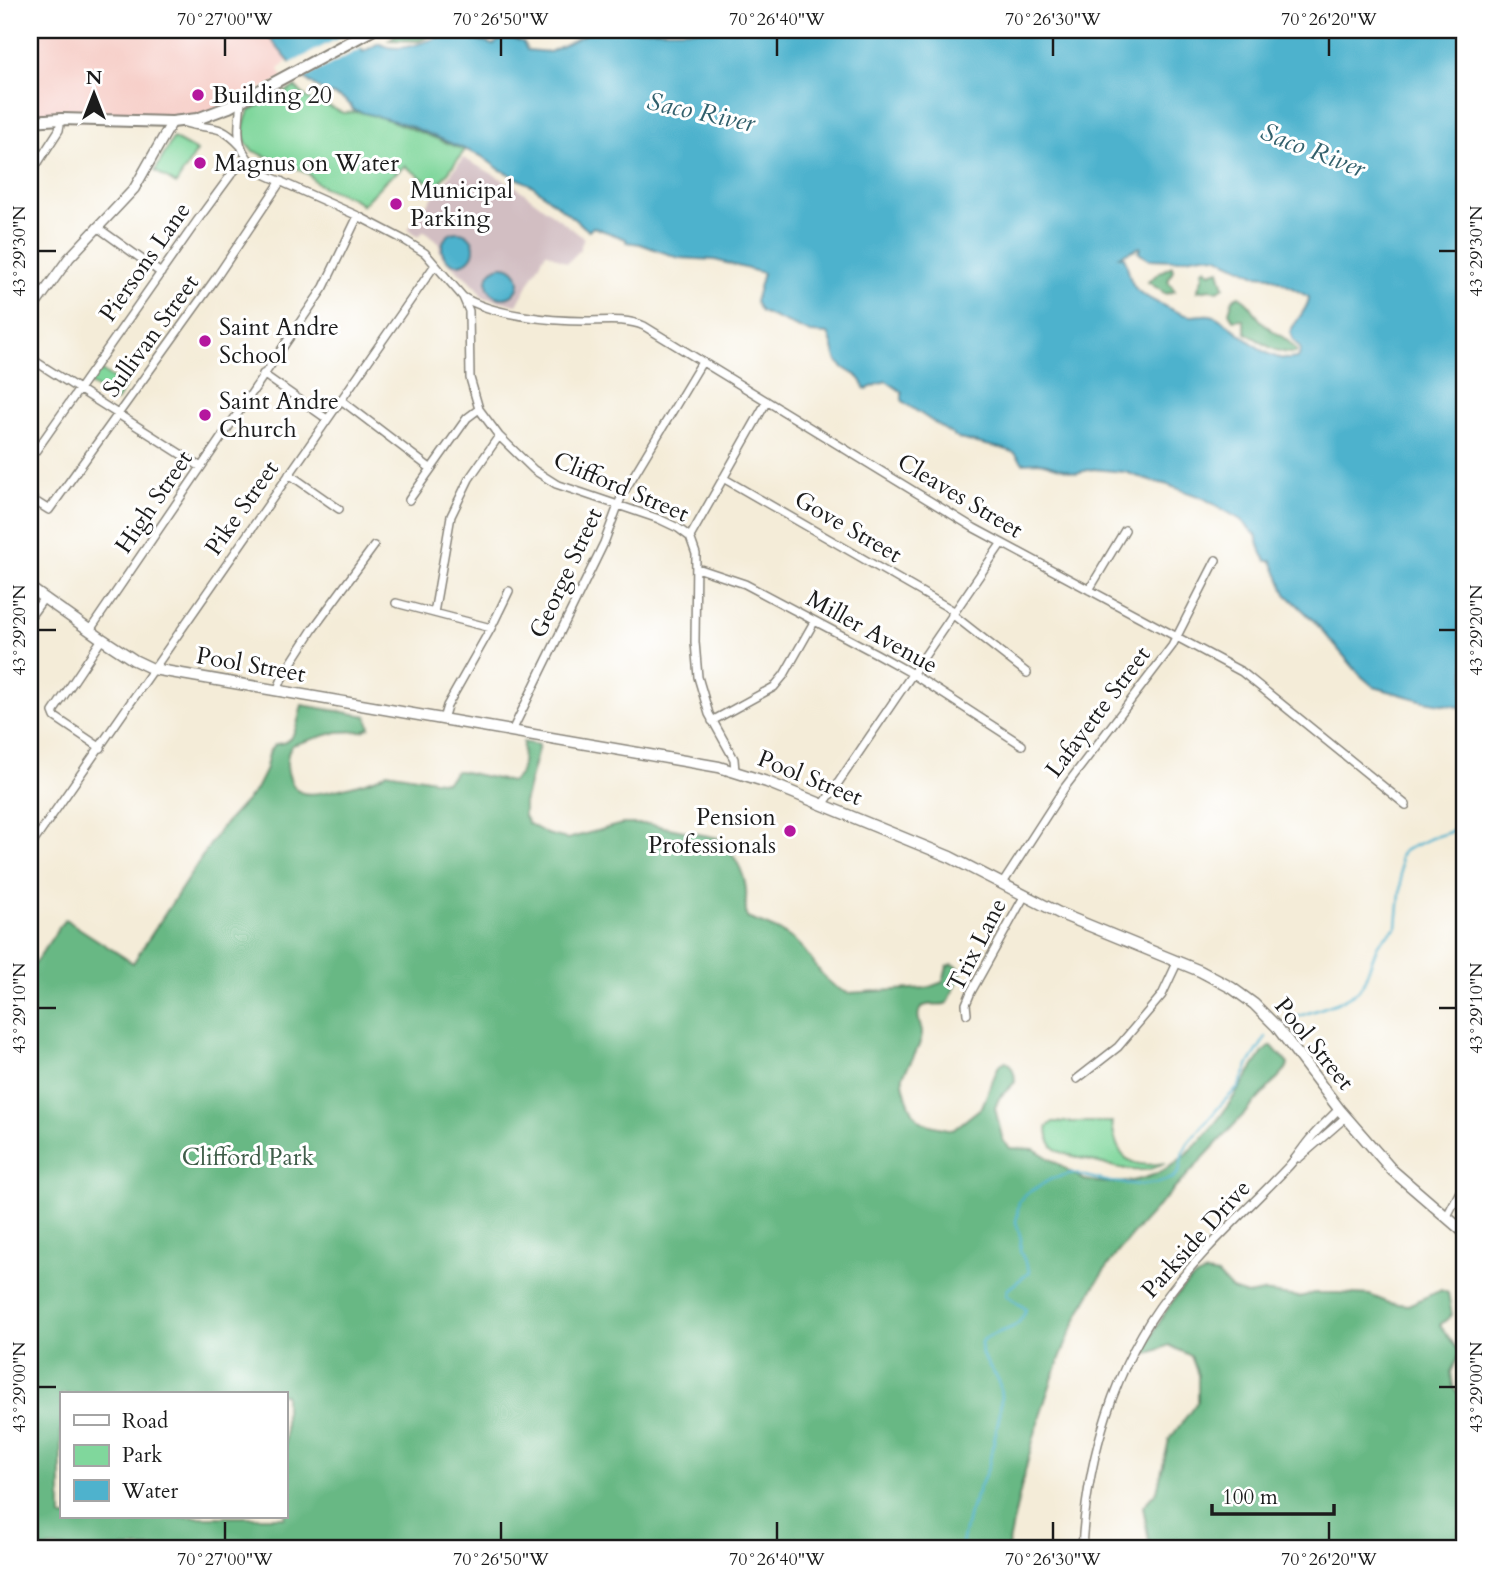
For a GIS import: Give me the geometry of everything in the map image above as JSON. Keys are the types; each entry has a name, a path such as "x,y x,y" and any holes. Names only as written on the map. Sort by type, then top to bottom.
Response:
{"main road":[{"path":"30,121 61,119 176,122 206,116 372,30"},
{"name":"Pool Street","path":"30,588 102,639 153,669 735,771 940,853 1080,922 1212,976 1254,1004 1277,1027 1342,1113 1392,1170 1465,1233"}],"street":[{"path":"240,146 238,128 241,100"},
{"path":"30,175 59,130 61,119"},
{"path":"30,312 64,265 134,189 176,122 196,126 211,125 224,131 240,146 247,159 264,174 358,216 412,244 463,297"},
{"name":"Piersons Lane","path":"35,452 233,172 247,159"},
{"name":"Sullivan Street","path":"30,498 49,510 216,278 281,181"},
{"name":"High Street","path":"90,630 324,286 358,216"},
{"path":"97,227 160,273"},
{"name":"Pike Street","path":"30,847 435,265"},
{"name":"Cleaves Street","path":"463,297 482,305 537,318 637,323 1000,544 1232,666 1256,682 1406,804"},
{"name":"Clifford Street","path":"463,297 470,316 470,378 479,409 499,436 525,463 550,481 619,504 678,528 690,537 695,548 697,568 694,620 696,664 712,721 734,759 735,771"},
{"path":"30,358 201,467"},
{"name":"George Street","path":"512,731 604,543 619,504 702,362"},
{"path":"263,374 327,419"},
{"path":"341,400 430,468"},
{"path":"690,537 767,401"},
{"path":"409,500 467,418 479,409"},
{"path":"434,613 451,516 469,479 499,436"},
{"path":"289,474 339,509"},
{"name":"Gove Street","path":"723,478 953,613 1027,673"},
{"path":"1089,590 1125,530"},
{"path":"823,805 1000,544"},
{"path":"277,691 284,674 313,629 374,546"},
{"name":"Lafayette Street","path":"1003,883 1065,787 1172,646 1216,560"},
{"name":"Miller Avenue","path":"697,568 745,584 911,673 1022,745"},
{"path":"443,719 447,706 509,591"},
{"path":"30,617 44,598"},
{"path":"396,603 491,628"},
{"path":"712,721 774,687 814,622"},
{"path":"101,748 55,717 53,710 102,639"},
{"name":"Trix Lane","path":"967,1013 966,1004 971,992 1025,895"},
{"path":"1077,1079 1118,1048 1162,995 1177,963"},
{"name":"Parkside Drive","path":"1082,1548 1090,1485 1105,1423 1127,1361 1141,1334 1169,1293 1189,1270 1293,1163 1313,1148 1342,1113"},
{"path":"1446,1218 1465,1182"}],"shaded area":[{"path":"30,30 263,30 289,59 279,69 283,78 197,119 30,121"},
{"path":"463,158 515,186 584,238 579,251 567,263 546,252 517,305 482,297 477,287 443,258 439,250 440,244 424,231 418,237 408,229"}],"green space":[{"path":"401,30 443,30 419,41 389,40"},
{"path":"295,87 312,102 343,113 360,112 384,118 465,150 436,188 405,166 384,182 362,205 349,196 319,185 309,174 253,151 246,142 244,126 250,110"},
{"path":"173,138 197,151 176,184 155,171"},
{"path":"1172,266 1168,281 1175,291 1166,294 1148,282 1160,272"},
{"path":"1206,268 1210,273 1219,270 1224,287 1218,291 1197,291 1203,276 1202,271"},
{"path":"1239,296 1249,304 1265,325 1292,345 1296,353 1269,347 1246,333 1243,319 1233,320 1229,312 1233,299"},
{"path":"100,370 125,387 116,401 90,384"},
{"name":"Clifford Park","path":"302,705 367,716 370,727 363,731 337,732 292,745 287,762 290,778 297,790 310,794 360,784 387,772 446,782 456,771 460,771 511,782 521,770 523,742 539,745 524,803 524,816 528,823 547,834 567,839 622,824 649,824 718,838 728,848 743,875 747,918 796,942 829,982 838,988 848,993 927,988 943,982 947,966 957,966 962,971 948,1003 927,1005 919,1011 921,1040 903,1076 904,1087 915,1114 924,1123 953,1130 982,1107 999,1065 1006,1061 1013,1070 1015,1082 999,1098 995,1108 1003,1141 1010,1148 1034,1149 1084,1180 1117,1183 1146,1178 1171,1166 1213,1127 1264,1051 1272,1046 1288,1064 1133,1233 1094,1287 1064,1347 1052,1380 1022,1482 1008,1548 30,1548 30,970 65,919 133,963 220,829 255,791 265,771 270,750 276,744 288,740 297,724"},
{"path":"1053,1122 1112,1122 1117,1144 1126,1158 1142,1164 1165,1163 1150,1169 1133,1170 1063,1153 1055,1149 1048,1137 1047,1127"},
{"path":"1206,1273 1218,1275 1232,1290 1247,1295 1263,1292 1299,1297 1315,1293 1339,1293 1370,1295 1389,1303 1408,1305 1441,1290 1448,1293 1452,1315 1440,1325 1460,1353 1451,1372 1453,1386 1460,1396 1465,1413 1465,1548 1150,1548 1143,1506 1157,1491 1169,1440 1198,1401 1198,1375 1191,1356 1169,1345 1148,1354 1148,1347 1163,1316 1178,1294 1190,1281"}],"water":[{"name":"Saco River","path":"263,30 351,30 363,52 379,43 387,47 408,47 461,30 493,45 503,39 511,39 524,43 527,50 550,52 594,30 1465,30 1465,708 1424,701 1374,687 1286,594 1272,561 1267,561 1262,554 1256,535 1241,520 1203,498 1125,472 1093,469 1076,473 1040,462 1023,463 1015,453 959,439 906,404 902,400 902,392 886,381 864,388 857,376 837,361 828,334 811,333 761,312 755,302 763,273 715,260 679,258 640,244 626,242 626,239 593,227 589,231 533,186 499,169 481,156 405,124 353,110 344,100 321,90 305,78","holes":["1141,248 1138,252 1148,259 1174,260 1203,255 1218,257 1256,275 1270,276 1309,297 1307,306 1290,332 1300,348 1299,357 1276,357 1254,345 1214,316 1187,315 1142,294 1132,283 1124,257 1119,256"]},
{"path":"458,232 469,237 474,248 469,259 458,264 447,259 442,248 447,237"},
{"path":"503,266 514,271 519,282 514,293 503,298 492,293 487,282 492,271"}],"pier":[{"path":"354,30 364,47 303,79 289,64"}],"waterway":[{"path":"1291,1019 1337,1003 1358,991 1378,944 1397,926 1401,883 1400,857 1403,851 1465,827"},
{"path":"961,1548 969,1513 988,1468 1000,1413 999,1381 982,1355 981,1342 1018,1323 1026,1309 1006,1295 1008,1289 1030,1272 1020,1251 1021,1239 1016,1222 1019,1202 1024,1195 1051,1179 1072,1173 1110,1182 1141,1185 1173,1178 1179,1172 1183,1152 1188,1143 1238,1088 1266,1037"}],"place":[{"name":"Building 20","path":"198,95"},
{"name":"Magnus on Water","path":"200,163"},
{"name":"Municipal Parking","path":"396,204"},
{"name":"Saint Andre School","path":"205,341"},
{"name":"Saint Andre Church","path":"205,415"},
{"name":"Pension Professionals","path":"790,831"}]}
